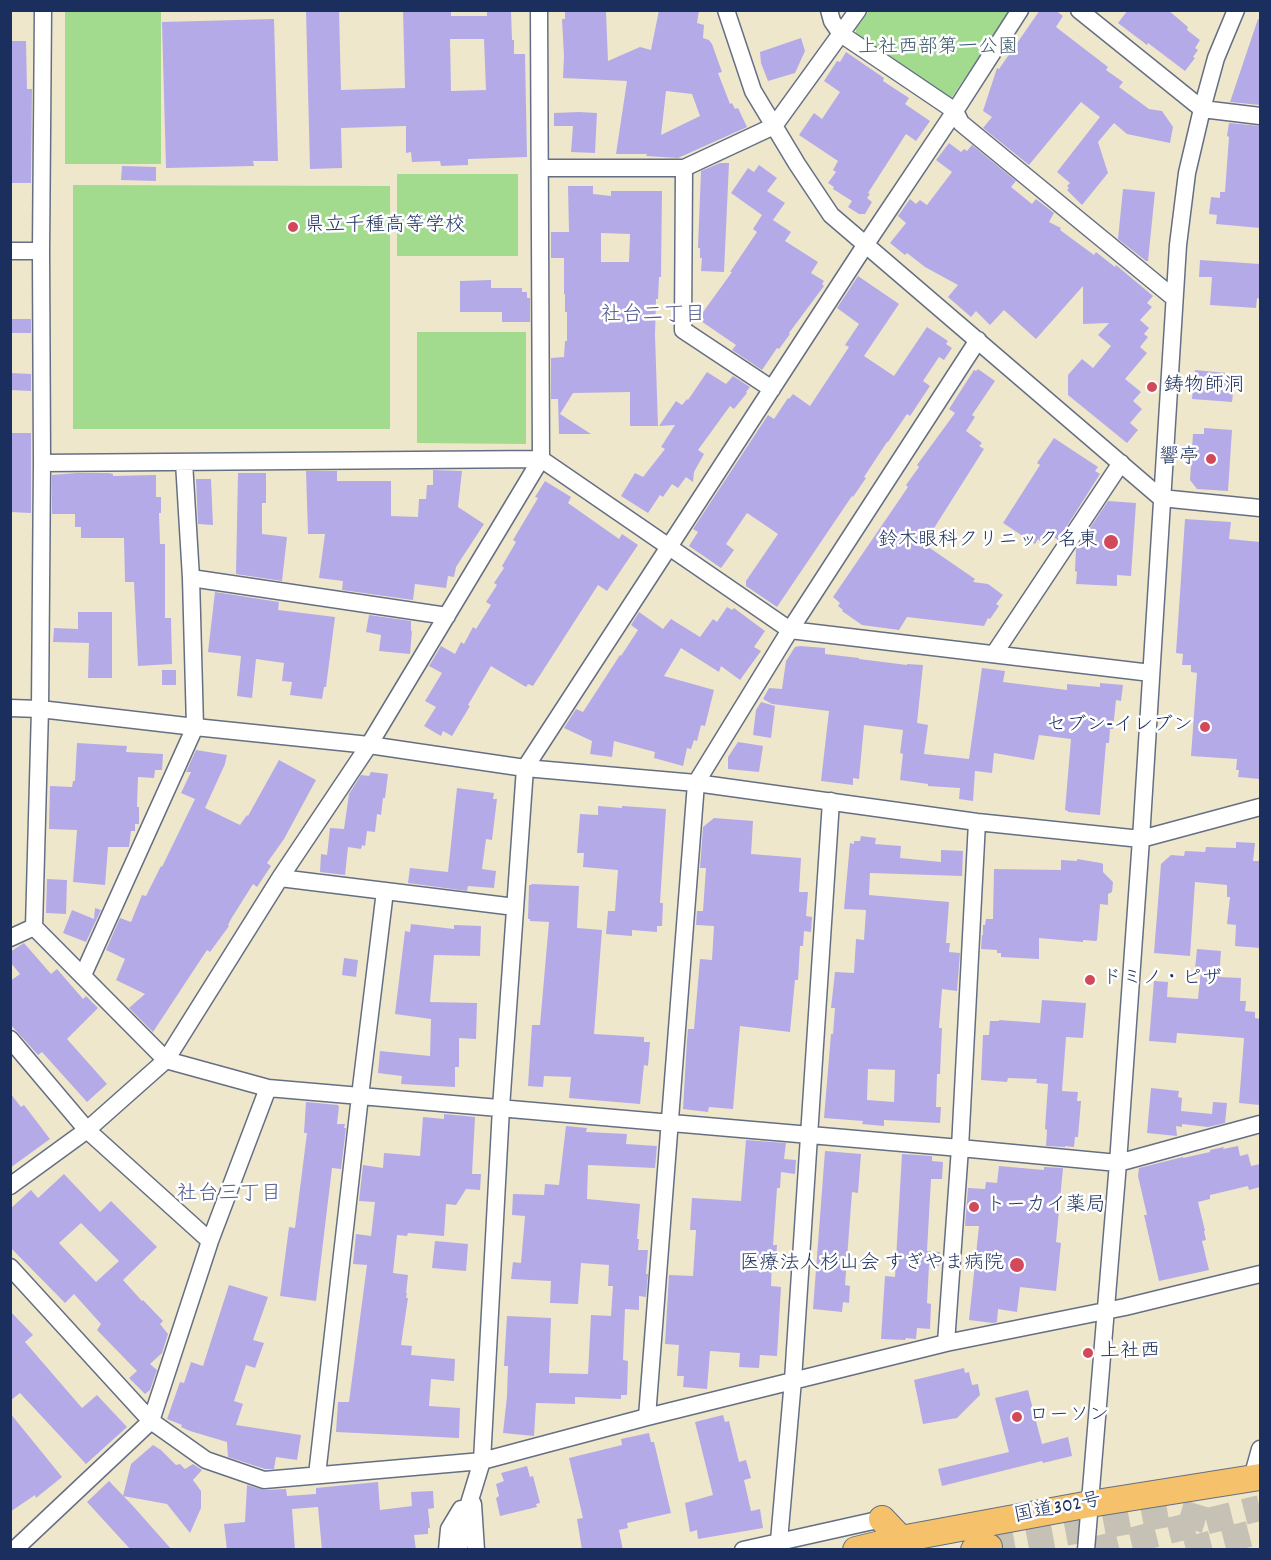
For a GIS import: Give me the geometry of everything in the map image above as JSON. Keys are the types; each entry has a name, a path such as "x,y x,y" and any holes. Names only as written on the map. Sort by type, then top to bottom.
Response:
{"highway":[{"name":"国道302号","path":"856,1550 902,1539 1090,1504 1256,1478"},
{"path":"882,1519 902,1539"}],"street":[{"path":"43,10 40,709 34,927 166,1060 268,1088 1118,1163 1260,1124"},
{"path":"10,1186 87,1130 166,1060 280,878 369,745 541,459 539,10"},
{"path":"726,10 753,92 831,215 1161,498 1260,508"},
{"path":"829,10 832,21 841,34 955,111 961,123 1174,298"},
{"path":"540,168 684,168 774,126 858,10"},
{"path":"459,1550 472,1488 482,1461 501,1108 525,768 1020,10"},
{"path":"1078,10 1202,109 1260,116"},
{"path":"1086,1550 1118,1163 1141,839 1178,245 1187,173 1202,109 1216,58 1236,10"},
{"path":"684,168 683,330 772,389"},
{"path":"10,250 41,251"},
{"path":"647,1417 696,783 790,630 978,340"},
{"path":"42,463 541,459 790,630 1151,673"},
{"path":"83,975 195,727 191,578 184,462"},
{"path":"994,654 1121,463"},
{"path":"191,578 447,616"},
{"path":"10,708 40,709 369,745 525,768 696,783 977,822 1141,839 1260,807"},
{"path":"779,1542 793,1380 831,801"},
{"path":"946,1342 960,1148 977,822"},
{"path":"280,878 515,907"},
{"path":"317,1475 386,891"},
{"path":"10,938 34,927"},
{"path":"10,1039 87,1130 210,1241"},
{"path":"14,1550 151,1421 210,1241 268,1088"},
{"path":"10,1267 151,1421 206,1460 264,1480 482,1461 946,1342 1125,1307 1260,1274"},
{"path":"1256,1478 1260,1449"},
{"path":"447,1550 449,1529 472,1488"},
{"path":"472,1488 476,1550"},
{"path":"743,1550 882,1519"}],"green space":[{"path":"65,11 161,11 161,164 65,164"},
{"name":"上社西部第一公園","path":"869,11 1010,11 948,103 856,39 856,29"},
{"path":"397,174 518,174 518,256 397,256"},
{"path":"73,185 390,186 390,429 73,429"},
{"path":"417,332 526,332 526,444 417,443"}],"building":[{"path":"306,10 339,10 341,90 405,88 403,10 451,10 451,16 487,16 487,10 511,10 514,54 525,54 527,157 468,159 468,165 441,166 440,161 412,162 411,152 406,153 406,126 341,128 342,168 310,169","holes":["450,39 484,39 486,90 451,91"]},
{"path":"659,10 699,10 697,23 704,25 703,38 712,44 722,72 718,73 730,104 732,103 735,109 738,108 747,127 678,158 646,156 647,154 616,154 627,81 563,78 562,19 565,19 565,12 606,12 608,61 640,47 651,50","holes":["666,91 692,94 700,116 661,135"]},
{"path":"1040,10 1055,10 1063,16 1056,27 1108,67 1106,70 1123,82 1119,87 1149,109 1162,111 1173,127 1170,143 1127,134 1114,123 1098,142 1108,173 1082,205 1067,190 1070,183 1057,172 1100,117 1081,102 1029,165 983,128 992,117 983,111 997,68 999,69"},
{"path":"1128,10 1168,10 1188,27 1187,30 1200,40 1195,48 1198,50 1193,57 1195,58 1185,71 1118,23"},
{"path":"274,19 278,161 253,161 254,166 166,168 162,22"},
{"path":"1258,19 1260,19 1260,105 1230,102"},
{"path":"801,38 805,51 795,73 768,81 761,63 760,52"},
{"path":"10,41 26,41 27,89 32,89 31,183 10,183"},
{"path":"846,52 909,98 905,104 930,121 916,141 906,134 868,193 870,194 867,198 872,202 865,214 859,214 848,207 852,201 828,183 836,172 833,170 838,161 799,135 814,113 822,119 840,92 824,81"},
{"path":"554,113 597,113 595,153 571,152 573,126 554,126"},
{"path":"1229,123 1260,126 1260,228 1216,224 1217,215 1209,214 1211,197 1220,198 1220,192 1225,192"},
{"path":"949,143 961,152 964,149 967,151 972,145 1016,181 1011,187 1032,204 1036,199 1054,213 1049,222 1061,228 1060,230 1094,255 1096,252 1115,267 1116,265 1153,296 1147,303 1152,307 1140,320 1149,328 1144,334 1148,337 1140,347 1147,353 1125,379 1141,392 1133,401 1142,409 1130,423 1138,430 1127,443 1068,395 1068,375 1082,359 1093,368 1111,346 1098,335 1109,323 1083,324 1083,286 1036,339 1004,310 990,325 976,311 971,317 948,297 958,285 925,267 907,253 905,255 890,243 906,223 898,216 910,199 916,204 920,200 927,205 952,172 936,160"},
{"path":"720,163 729,163 724,272 701,271 702,258 700,258 700,248 698,248 701,171"},
{"path":"759,165 777,178 767,191 785,203 773,220 791,232 785,241 818,262 811,273 824,281 822,284 824,286 762,370 732,350 736,345 698,319 757,232 753,229 762,215 731,193 748,168 754,172"},
{"path":"122,166 156,167 156,181 121,180"},
{"path":"568,186 593,186 593,194 611,196 611,191 662,191 661,277 659,277 658,299 656,299 655,335 658,426 630,426 630,392 573,393 560,414 591,434 559,434 558,399 551,399 551,358 564,357 565,341 567,341 567,312 565,312 564,294 564,258 551,258 551,232 569,232","holes":["601,233 630,234 629,262 601,262"]},
{"path":"1123,189 1155,192 1148,261 1118,239"},
{"path":"1200,260 1260,264 1260,299 1257,298 1256,308 1210,305 1212,277 1199,277"},
{"path":"858,276 899,304 864,356 894,376 927,327 948,341 946,344 952,348 944,360 939,357 923,381 930,386 910,416 907,414 887,442 864,477 866,478 777,607 746,586 746,581 778,534 747,513 726,544 734,550 721,568 689,546 698,532 693,529 768,415 774,419 793,394 810,406 849,347 845,345 859,324 837,308"},
{"path":"491,280 491,288 522,288 522,292 527,292 527,298 530,298 530,322 502,322 502,312 460,312 460,281"},
{"path":"10,319 31,319 31,333 10,333"},
{"path":"978,369 995,381 972,415 975,417 966,431 982,443 979,446 984,449 924,544 975,579 973,582 988,584 1003,595 996,604 999,606 984,626 907,617 899,630 862,625 842,611 838,606 840,603 833,597 908,487 906,485 919,467 917,465 955,413 949,409 974,370"},
{"path":"1195,370 1226,373 1225,383 1234,384 1232,402 1192,399"},
{"path":"707,372 726,384 733,376 750,387 734,409 730,406 698,450 704,454 694,472 693,482 686,477 678,488 672,484 663,497 660,495 648,513 621,496 635,473 643,477 665,449 661,447 675,425 659,426 676,401 682,405 688,400"},
{"path":"10,373 31,374 31,391 10,390"},
{"name":"響亭","path":"1204,428 1232,430 1228,491 1197,489 1190,480 1193,434 1204,434"},
{"path":"10,433 31,433 31,513 10,512"},
{"path":"1054,438 1098,467 1095,471 1100,474 1058,540 1046,532 1035,544 1003,523 1040,465 1037,463"},
{"path":"433,470 462,471 458,507 484,524 456,567 454,577 448,576 446,588 415,584 413,600 342,590 343,581 319,578 325,534 308,534 306,471 337,471 337,481 391,481 391,516 418,517 419,499 426,499 427,485 433,485"},
{"path":"109,473 113,476 156,475 156,497 161,497 160,544 165,544 165,618 171,618 172,664 138,666 134,582 125,582 124,538 81,538 81,527 75,527 75,514 52,514 52,475"},
{"path":"238,473 266,473 266,503 262,503 262,534 287,537 282,581 236,574"},
{"path":"196,479 211,479 213,525 198,524"},
{"path":"545,481 571,497 568,503 619,539 622,534 638,545 607,591 598,585 533,686 528,684 526,687 491,666 452,736 443,731 441,736 424,726 436,707 425,701 442,673 429,666 441,646 455,654 461,642 464,644 473,627 476,629 491,605 486,602 497,585 494,583 516,542 513,540 538,498 535,497"},
{"name":"鈴木眼科クリニック名東","path":"1108,501 1136,503 1131,576 1117,575 1117,586 1076,584 1076,549"},
{"path":"1185,519 1231,522 1229,539 1260,542 1260,779 1238,777 1237,759 1191,756 1197,673 1191,672 1191,665 1182,665 1183,654 1176,653"},
{"path":"215,592 279,602 278,610 335,617 326,687 324,687 322,699 290,695 292,682 282,681 284,663 256,659 252,698 237,696 241,656 208,652"},
{"path":"727,607 732,610 734,608 765,631 754,647 761,651 740,680 721,666 719,672 681,648 664,676 714,690 705,726 701,725 697,741 694,740 691,749 687,748 683,766 654,758 655,752 614,741 612,757 590,754 592,741 564,728 576,709 583,712 638,630 631,625 639,612 663,629 671,619 700,637 713,619 717,622"},
{"path":"78,612 112,612 112,678 88,678 89,643 53,642 54,628 78,629"},
{"path":"369,615 411,621 410,654 379,651 381,635 366,632"},
{"path":"795,647 825,648 825,654 923,665 917,723 928,725 924,754 969,759 982,668 1005,671 1003,682 1067,690 1067,684 1100,687 1100,683 1123,685 1121,701 1116,700 1109,743 1106,743 1100,815 1065,810 1071,739 1039,735 1034,760 994,753 992,773 975,771 973,801 959,799 960,788 928,786 928,784 900,780 903,730 864,725 859,779 853,778 853,785 821,781 829,711 772,704 763,699 769,688 782,689 786,661"},
{"path":"162,670 176,670 176,685 162,685"},
{"path":"761,702 775,706 771,738 753,735 756,710"},
{"path":"738,742 763,746 759,772 728,769 728,757"},
{"path":"77,743 127,746 126,752 163,754 162,770 155,770 154,778 138,777 139,824 135,824 135,831 131,831 129,847 108,847 105,885 73,882 77,830 49,829 50,786 72,787 75,781"},
{"path":"196,750 227,755 205,808 240,825 248,816 279,760 316,780 284,839 267,863 271,866 257,887 253,884 229,926 210,952 207,950 153,1032 129,1008 145,994 116,980 125,959 106,950 120,918 131,922 142,895 146,896 195,799 181,793 191,772 186,772"},
{"path":"371,772 388,774 385,798 383,798 381,815 377,814 375,832 367,831 365,846 362,845 361,849 348,847 345,875 320,872 321,854 327,855 330,828 344,829 349,794 361,775 369,776"},
{"path":"457,788 494,793 493,799 497,799 492,840 486,839 482,869 496,871 494,888 468,886 467,891 408,883 410,868 448,872"},
{"path":"598,806 666,809 660,903 663,903 662,926 657,926 657,932 632,930 632,936 606,934 608,911 615,911 618,870 583,867 584,853 577,853 580,814 598,815"},
{"path":"714,818 753,821 751,854 801,858 799,892 808,892 806,916 812,917 811,932 804,931 803,946 800,946 798,980 795,980 790,1032 740,1026 733,1109 709,1107 708,1112 683,1109 688,1029 694,1029 700,959 712,960 714,926 696,925 697,911 703,911 706,868 700,868 703,827"},
{"path":"861,836 876,838 875,844 901,846 900,858 941,862 941,850 963,851 962,876 870,873 869,895 949,902 946,943 950,943 949,952 960,953 957,991 942,989 939,1028 942,1028 940,1074 937,1074 936,1107 941,1107 940,1123 884,1120 884,1126 862,1124 863,1121 824,1118 835,1008 831,1008 835,972 854,973 856,939 864,940 866,910 844,909 850,843 860,841","holes":["868,1069 895,1070 894,1102 867,1100"]},
{"path":"1236,842 1255,843 1253,861 1260,861 1260,948 1235,946 1236,925 1227,924 1230,897 1227,897 1227,885 1195,882 1190,956 1154,953 1161,864 1171,855 1184,856 1185,851 1205,852 1206,847 1236,848"},
{"path":"1077,859 1103,864 1103,872 1113,882 1112,892 1108,894 1108,905 1100,904 1096,941 1039,938 1039,959 1001,957 1001,953 997,953 997,950 981,949 983,925 986,919 993,919 994,869 1061,870 1061,860 1077,861"},
{"path":"47,879 67,880 66,914 46,913"},
{"path":"529,885 579,886 577,928 602,930 594,1034 644,1037 644,1042 650,1042 648,1066 644,1065 640,1104 569,1098 571,1077 544,1076 543,1087 528,1086 532,1025 540,1025 549,922 528,919"},
{"path":"95,908 101,910 86,942 63,933 72,910 94,919"},
{"path":"411,924 454,929 454,925 481,926 480,956 434,955 430,1002 477,1003 476,1039 459,1038 459,1067 455,1067 455,1087 401,1084 402,1076 378,1073 380,1051 430,1056 431,1019 395,1014 405,931 410,932"},
{"path":"24,943 51,974 57,969 83,999 86,996 98,1008 67,1039 107,1084 87,1102 42,1052 38,1055 10,1024 10,981 20,974 10,962 10,952"},
{"path":"1197,949 1221,951 1219,977 1241,978 1240,1001 1246,1001 1245,1011 1255,1012 1255,1018 1260,1019 1260,1105 1239,1103 1244,1038 1177,1033 1176,1043 1149,1041 1154,981 1168,982 1167,997 1198,999 1201,969 1195,969"},
{"path":"344,958 358,960 356,977 342,975"},
{"path":"1042,1000 1086,1003 1083,1038 1066,1037 1062,1091 1078,1092 1077,1101 1081,1101 1078,1137 1075,1137 1074,1147 1046,1146 1048,1084 1036,1083 1037,1079 1008,1078 1007,1082 981,1080 983,1035 989,1035 990,1021 1040,1023"},
{"path":"1151,1088 1179,1091 1178,1097 1182,1098 1181,1111 1212,1114 1213,1102 1227,1103 1225,1123 1208,1127 1182,1124 1182,1127 1176,1126 1177,1136 1147,1133"},
{"path":"10,1093 21,1107 24,1105 50,1139 10,1168"},
{"path":"306,1102 338,1105 337,1124 345,1124 344,1128 346,1128 341,1169 332,1168 316,1301 280,1296 289,1227 295,1228 307,1133 304,1133"},
{"path":"444,1114 475,1117 472,1174 481,1174 480,1190 466,1189 456,1205 446,1204 444,1236 408,1233 407,1236 397,1235 393,1273 408,1275 406,1298 408,1298 401,1345 412,1346 411,1355 455,1359 454,1381 431,1379 429,1406 460,1408 459,1438 336,1432 338,1402 349,1402 367,1265 353,1264 356,1234 371,1236 375,1202 359,1201 363,1165 383,1168 384,1153 420,1156 423,1117 444,1119"},
{"path":"566,1126 587,1128 586,1132 627,1134 626,1144 657,1146 655,1168 588,1165 587,1199 640,1204 638,1250 648,1250 646,1297 639,1296 639,1310 625,1309 623,1360 628,1361 627,1395 621,1395 621,1399 575,1397 575,1404 536,1403 534,1436 503,1433 507,1396 508,1366 504,1366 507,1316 551,1318 549,1373 588,1374 591,1315 611,1316 613,1286 608,1286 609,1265 581,1263 578,1304 550,1303 551,1281 511,1279 513,1262 521,1263 525,1216 512,1215 513,1194 544,1195 545,1184 559,1185"},
{"path":"746,1140 786,1143 784,1159 796,1160 795,1174 781,1172 780,1188 777,1188 773,1245 777,1245 776,1259 772,1259 771,1286 781,1287 777,1356 760,1355 759,1368 739,1367 740,1353 710,1351 707,1389 683,1387 684,1376 677,1376 679,1345 665,1344 669,1275 693,1276 696,1230 690,1230 692,1198 741,1201"},
{"path":"1238,1146 1240,1156 1248,1154 1251,1166 1260,1164 1260,1187 1249,1190 1248,1186 1210,1195 1210,1199 1198,1202 1206,1240 1202,1241 1209,1270 1159,1281 1144,1215 1147,1215 1138,1176 1139,1168 1210,1152 1210,1150"},
{"path":"825,1151 861,1154 858,1193 852,1192 845,1285 850,1286 849,1303 843,1302 842,1312 813,1309"},
{"path":"902,1154 932,1156 932,1161 943,1162 942,1179 931,1179 927,1251 940,1252 939,1266 929,1265 927,1303 931,1304 930,1329 917,1328 916,1339 881,1339 885,1276 895,1277"},
{"path":"999,1166 1044,1170 1044,1167 1063,1168 1056,1242 1061,1243 1056,1291 1020,1287 1017,1312 998,1309 997,1322 993,1323 969,1320 979,1226 965,1226 968,1188 985,1189 986,1182 997,1183"},
{"path":"64,1174 100,1212 111,1201 157,1247 123,1280 163,1321 160,1324 168,1334 162,1353 150,1364 157,1370 150,1390 145,1394 129,1378 137,1371 97,1330 101,1324 74,1294 65,1303 10,1247 10,1209 31,1190 38,1198","holes":["81,1223 119,1261 96,1282 59,1243"]},
{"path":"435,1241 468,1244 466,1271 432,1268"},
{"path":"229,1285 268,1297 253,1340 264,1343 255,1368 246,1365 234,1401 243,1404 236,1425 301,1435 297,1460 276,1457 274,1469 265,1469 228,1457 227,1442 190,1431 167,1419 180,1382 184,1383 191,1362 203,1366"},
{"path":"10,1311 33,1335 25,1342 82,1408 97,1395 127,1427 86,1464 20,1393 10,1401"},
{"path":"964,1368 965,1373 969,1372 972,1385 978,1384 980,1395 957,1418 923,1424 914,1380"},
{"path":"1028,1390 1042,1444 1068,1437 1072,1456 1043,1463 1042,1461 942,1486 938,1469 1009,1452 995,1398"},
{"path":"10,1413 62,1477 36,1498 35,1495 10,1512"},
{"path":"723,1415 725,1422 729,1421 739,1462 746,1460 751,1478 744,1480 751,1511 760,1509 763,1528 698,1539 697,1530 690,1532 685,1503 713,1495 695,1422"},
{"path":"649,1433 651,1442 654,1442 671,1513 627,1523 628,1528 619,1530 623,1550 582,1550 577,1519 583,1518 569,1458 622,1445 621,1439"},
{"path":"153,1445 176,1465 180,1464 185,1469 193,1464 202,1470 193,1480 201,1491 201,1508 190,1533 167,1504 123,1496 131,1464"},
{"path":"527,1466 530,1477 533,1476 540,1503 536,1504 537,1507 500,1516 496,1484 504,1481 501,1473"},
{"path":"109,1481 172,1550 131,1550 87,1502"},
{"path":"378,1482 380,1510 412,1506 411,1492 433,1491 434,1508 428,1509 430,1528 428,1528 428,1534 414,1535 416,1550 322,1550 318,1507 292,1509 295,1550 227,1550 224,1524 245,1522 247,1485 264,1490 286,1489 287,1496 316,1494 316,1488"}],"tunnel":[{"path":"1093,1550 1260,1508"},
{"path":"989,1547 1178,1512 1208,1521"},
{"path":"1186,1550 1260,1531"}],"place":[{"name":"県立千種高等学校","path":"293,227"},
{"name":"鋳物師洞","path":"1152,387"},
{"name":"響亭","path":"1211,459"},
{"name":"鈴木眼科クリニック名東","path":"1111,542"},
{"name":"セブン-イレブン","path":"1205,727"},
{"name":"ドミノ・ピザ","path":"1090,980"},
{"name":"トーカイ薬局","path":"974,1207"},
{"name":"医療法人杉山会 すぎやま病院","path":"1017,1265"},
{"name":"上社西","path":"1088,1353"},
{"name":"ローソン","path":"1017,1417"}],"district":[{"name":"社台二丁目","path":"653,317"},
{"name":"社台三丁目","path":"229,1196"}]}
